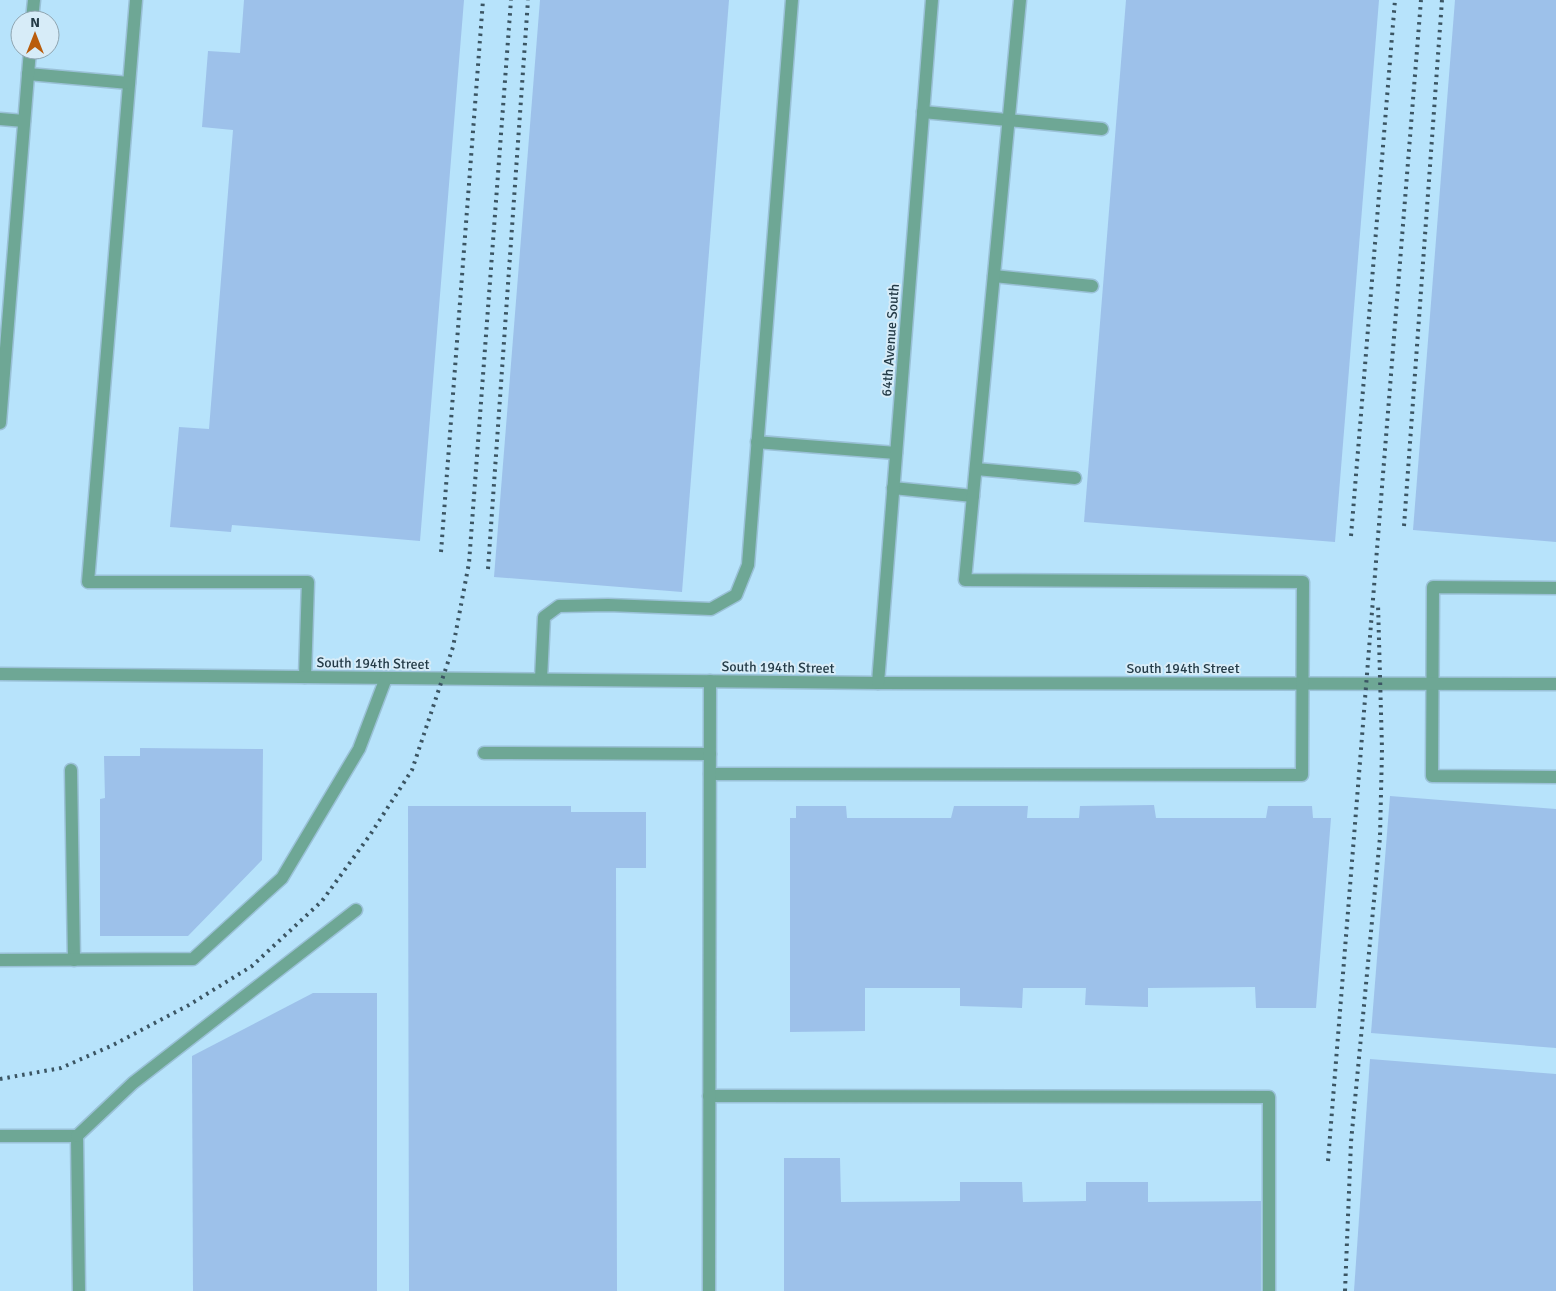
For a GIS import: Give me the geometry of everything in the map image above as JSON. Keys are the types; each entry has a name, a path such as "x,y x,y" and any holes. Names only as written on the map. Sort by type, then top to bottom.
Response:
{"street":[{"path":"136,0 88,582 308,582 305,677"},
{"path":"541,679 544,617 559,606 608,605 712,609 736,595 748,565 792,0"},
{"name":"64th Avenue South","path":"878,683 932,0"},
{"path":"710,774 1302,775 1303,582 965,580 1020,0"},
{"path":"0,423 3,350 29,60"},
{"path":"28,74 129,83"},
{"path":"923,112 1102,129"},
{"path":"0,119 24,121"},
{"path":"994,276 1092,286"},
{"path":"757,442 896,453"},
{"path":"976,469 1075,478"},
{"path":"893,488 973,496"},
{"path":"1556,588 1433,587 1432,684 1432,776 1556,777"},
{"name":"South 194th Street","path":"0,674 878,683 1556,684"},
{"path":"0,960 192,959 282,878 359,749 386,678"},
{"path":"709,1291 710,681"},
{"path":"484,753 710,754"},
{"path":"70,770 74,960"},
{"path":"0,1136 77,1136 133,1083 356,910"},
{"path":"709,1096 1269,1097 1269,1291"},
{"path":"77,1136 78,1291"}],"building":[{"path":"244,0 464,0 420,541 232,525 231,532 170,527 179,427 209,429 233,130 202,127 208,51 240,53"},
{"path":"540,0 729,0 682,592 494,577"},
{"path":"1126,0 1379,0 1335,542 1084,522"},
{"path":"1455,0 1556,0 1556,542 1413,530"},
{"path":"140,748 263,749 262,860 188,936 100,936 100,799 105,798 104,756 140,756"},
{"path":"1390,796 1556,809 1556,1048 1371,1033"},
{"path":"1154,805 1156,818 1266,818 1268,806 1312,806 1313,818 1331,818 1316,1008 1256,1008 1255,987 1148,988 1148,1007 1085,1005 1086,988 1023,988 1022,1008 960,1006 960,988 865,988 865,1031 790,1032 790,818 796,818 796,806 846,806 847,818 951,818 954,806 1028,806 1027,818 1079,818 1080,806"},
{"path":"408,806 571,806 571,812 646,812 646,868 616,868 617,1291 409,1291"},
{"path":"313,993 377,993 377,1291 193,1291 192,1056"},
{"path":"1370,1059 1556,1074 1556,1291 1354,1291"},
{"path":"784,1158 840,1158 841,1202 960,1201 960,1182 1022,1182 1023,1202 1086,1201 1086,1182 1148,1182 1148,1202 1261,1201 1261,1291 784,1291"}],"railway":[{"path":"441,552 483,0"},
{"path":"0,1079 61,1068 113,1045 189,1005 252,966 322,901 370,835 412,770 453,647 469,563 511,0"},
{"path":"488,569 528,0"},
{"path":"1351,536 1395,0"},
{"path":"1328,1161 1421,0"},
{"path":"1404,526 1442,0"},
{"path":"1345,1291 1351,1142 1380,837 1382,749 1378,604"}]}
